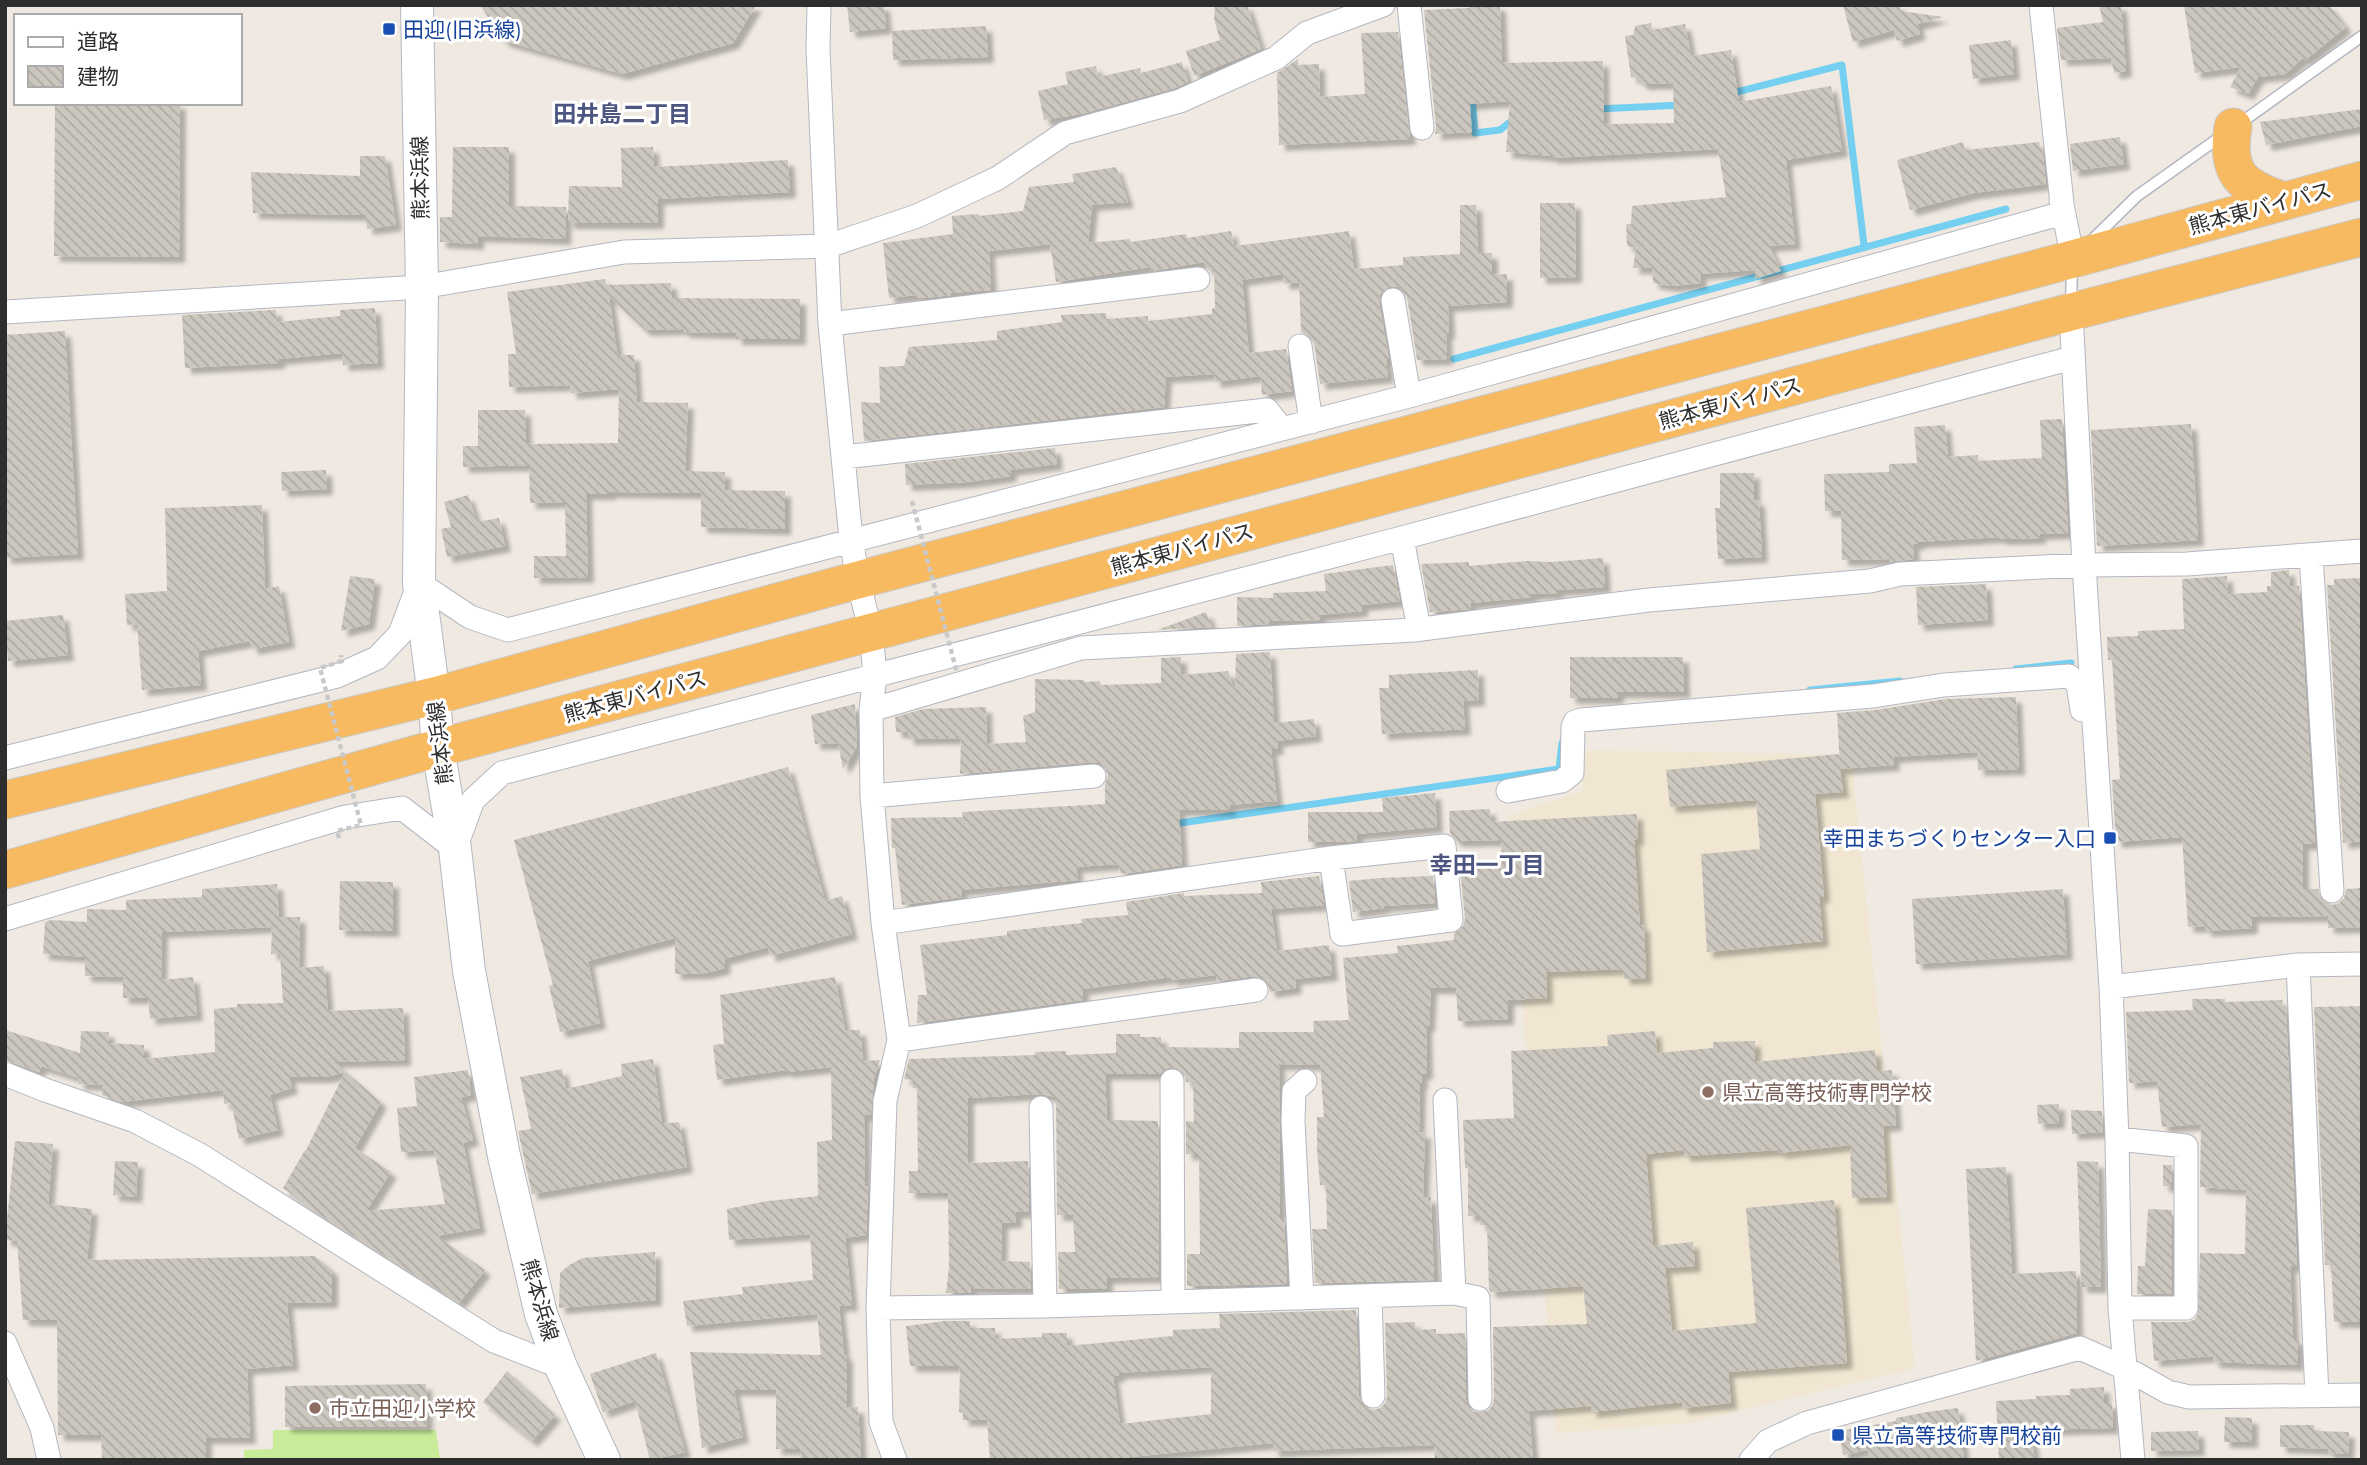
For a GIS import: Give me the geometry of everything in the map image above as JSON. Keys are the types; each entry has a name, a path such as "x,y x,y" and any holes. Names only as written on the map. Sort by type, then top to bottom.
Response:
{"highway":[{"path":"2233,127 2230,145 2233,162 2241,177 2255,191 2284,201"},
{"name":"熊本東バイパス","path":"5,800 434,696 858,580 2362,180"},
{"name":"熊本東バイパス","path":"5,870 438,748 2071,312 2362,237"}],"main road":[{"name":"熊本浜線","path":"417,5 422,287 419,583 438,748 455,849 469,971 505,1156 541,1314 561,1367 604,1460"}],"street":[{"path":"819,5 818,49 830,324 851,539 858,580 872,633 875,674 871,710 872,796 883,923 899,1040 885,1101 878,1308 881,1422 895,1460"},
{"path":"5,312 422,287 624,252 828,246 917,216 998,178 1065,133 1180,101 1276,58 1307,33 1383,5"},
{"path":"1409,5 1422,128"},
{"path":"2033,5 2033,41 2037,73 2073,259"},
{"path":"2041,5 2063,213"},
{"path":"5,758 337,676 377,658 400,634 419,583 470,617 508,630 1409,396 2063,213"},
{"path":"830,324 1198,279"},
{"path":"1393,300 1409,396"},
{"path":"2071,312 2110,987 2117,1139 2120,1308 2133,1460"},
{"path":"1300,346 1311,422"},
{"path":"5,919 345,817 402,808 455,849 473,800 502,773 1402,538 2072,358"},
{"path":"844,457 1267,410 1282,429"},
{"path":"1402,538 1419,629"},
{"path":"871,710 1081,648 1419,629 1648,600 1870,581 1900,574 2084,565 2187,564 2362,551"},
{"path":"2311,555 2332,891"},
{"path":"1508,791 1562,781 1572,773 1573,727 1575,722 1581,720 1873,696 1944,685 2069,676 2078,684 2083,711 2095,715"},
{"path":"872,796 1094,776"},
{"path":"883,923 1331,858 1444,846 1451,920 1342,934 1331,858"},
{"path":"2110,987 2298,965 2362,964"},
{"path":"2298,965 2317,1396"},
{"path":"899,1040 1256,990"},
{"path":"5,1074 135,1122 200,1155 494,1340 561,1367"},
{"path":"1172,1081 1173,1302"},
{"path":"1302,1298 1293,1121 1294,1091 1306,1081"},
{"path":"1445,1100 1454,1293"},
{"path":"1041,1108 1045,1306"},
{"path":"2117,1139 2186,1146 2186,1308 2120,1308"},
{"path":"878,1308 1045,1306 1454,1293 1478,1298 1480,1399"},
{"path":"1370,1296 1373,1396"},
{"path":"5,1343 42,1428 48,1460"},
{"path":"1751,1460 1768,1441 1807,1423 2080,1348 2125,1368 2168,1392 2189,1397 2362,1395"}],"lane":[{"path":"2071,312 2073,259 2137,196 2362,36"}],"path":[{"path":"912,501 957,673"},
{"path":"339,838 337,831 360,825 320,668 342,661 341,654"}],"shaded area":[{"name":"県立高等技術専門学校","path":"1586,750 1851,755 1915,1368 1688,1423 1556,1433 1508,816 1582,791"}],"green space":[{"path":"273,1430 436,1430 440,1460 244,1460 244,1450 273,1449"}],"building":[{"path":"480,5 756,5 733,43 622,74 504,41"},
{"path":"847,5 884,5 886,28 850,32"},
{"path":"1215,5 1247,5 1261,49 1194,76 1186,51 1220,40 1214,19"},
{"path":"1469,5 1500,5 1502,63 1603,61 1604,124 1674,123 1673,83 1642,84 1638,78 1631,77 1625,36 1633,35 1635,26 1651,23 1652,30 1685,24 1691,56 1731,50 1739,102 1831,86 1842,151 1786,160 1795,244 1769,246 1781,271 1755,279 1755,270 1700,274 1701,283 1672,286 1653,283 1652,268 1633,268 1636,248 1627,246 1626,224 1631,224 1632,206 1726,197 1718,149 1552,158 1506,152 1510,101 1470,104 1472,132 1435,134 1424,10 1469,8"},
{"path":"1843,5 1899,5 1901,11 1943,17 1917,24 1920,34 1897,41 1894,30 1853,42"},
{"path":"2099,5 2121,5 2126,71 2114,73 2111,58 2061,60 2057,28 2103,22"},
{"path":"2184,5 2329,5 2346,27 2285,74 2258,77 2248,94 2230,87 2241,67 2195,73"},
{"path":"986,26 988,57 893,60 892,31"},
{"path":"1398,32 1410,139 1279,145 1277,73 1298,59 1298,65 1319,64 1320,97 1365,94 1361,33"},
{"path":"2011,40 2014,74 1973,79 1969,45"},
{"path":"1182,62 1188,82 1175,88 1081,114 1044,120 1038,91 1068,84 1065,72 1096,66 1098,77 1140,68 1141,73"},
{"path":"55,105 180,105 179,257 54,256"},
{"path":"2362,109 2362,126 2266,145 2260,122"},
{"path":"2120,137 2124,164 2073,171 2070,144"},
{"path":"1963,142 1965,150 2039,142 2046,184 1974,193 1910,210 1897,160"},
{"path":"453,147 509,147 509,206 566,207 565,239 478,236 478,244 440,242 440,217 452,217"},
{"path":"653,147 654,167 788,160 790,192 658,199 658,223 568,223 569,186 622,187 621,148"},
{"path":"360,156 385,156 396,225 367,229 366,215 253,213 251,172 360,176"},
{"path":"1116,167 1128,202 1092,205 1088,243 1130,239 1131,242 1186,234 1187,238 1231,231 1234,246 1349,231 1354,269 1403,265 1403,257 1460,254 1460,205 1476,205 1478,253 1492,253 1492,275 1507,274 1507,302 1448,306 1447,359 1417,360 1407,297 1399,287 1390,286 1380,294 1379,302 1389,360 1386,360 1388,377 1320,384 1314,343 1311,337 1301,332 1299,282 1284,284 1283,274 1242,280 1249,353 1286,349 1292,391 1262,395 1260,376 1215,382 1214,374 1166,377 1164,407 864,441 861,402 880,403 879,367 904,366 909,347 997,340 997,331 1062,322 1061,315 1106,313 1106,319 1148,316 1148,321 1212,314 1212,309 1215,308 1214,268 1207,269 1204,262 1151,271 1150,267 1056,282 1050,244 989,251 991,290 925,298 918,298 917,295 889,298 883,243 953,234 952,216 1023,211 1029,187 1074,182 1072,174"},
{"path":"1540,203 1575,203 1576,277 1540,278"},
{"path":"605,279 606,285 671,283 672,298 800,299 800,339 736,339 736,333 683,332 683,329 645,330 609,296 619,366 620,355 634,355 637,402 688,403 685,471 725,472 725,490 785,491 785,529 701,527 701,493 586,494 588,577 534,578 534,556 566,556 565,502 530,503 529,465 463,467 463,446 478,446 478,410 525,410 526,444 618,443 619,389 571,393 570,385 509,387 508,354 516,354 507,292"},
{"path":"375,308 378,363 343,365 342,353 279,359 279,363 185,368 182,315 276,310 277,322 340,316 340,310"},
{"path":"65,331 78,554 5,558 5,335"},
{"path":"2062,419 2068,533 2040,534 2040,538 2000,537 1919,542 1913,544 1914,559 1889,562 1889,559 1842,560 1841,511 1825,511 1824,474 1889,472 1889,464 1917,463 1914,427 1945,425 1948,457 1978,455 1978,461 2042,458 2040,420"},
{"path":"2191,424 2198,540 2097,546 2091,430"},
{"path":"1055,448 1057,464 1010,470 1011,476 967,482 906,485 905,464"},
{"path":"326,470 327,489 282,491 281,472"},
{"path":"1720,473 1754,473 1754,500 1759,500 1762,557 1718,559 1715,508 1720,508"},
{"path":"468,495 477,522 499,518 505,546 447,557 441,529 451,527 444,502"},
{"path":"262,505 265,589 279,586 289,642 252,649 250,641 198,651 201,685 142,690 137,624 127,625 125,594 167,591 165,508"},
{"path":"1603,558 1605,587 1558,590 1558,593 1531,594 1531,597 1470,603 1471,609 1430,612 1421,564 1469,562 1469,566"},
{"path":"1393,565 1400,601 1362,605 1362,611 1320,615 1320,620 1269,621 1269,624 1237,626 1237,597 1273,598 1273,593 1326,591 1324,574"},
{"path":"2289,570 2290,586 2299,586 2315,844 2303,844 2303,889 2318,889 2321,899 2332,905 2344,898 2346,889 2362,888 2362,927 2328,928 2328,916 2252,917 2252,928 2206,931 2205,926 2188,927 2182,837 2116,842 2112,780 2120,779 2112,660 2108,660 2107,637 2138,636 2138,631 2184,629 2182,579 2227,576 2228,594 2267,592 2267,586 2271,586 2271,572"},
{"path":"350,576 375,579 369,624 341,631"},
{"path":"2362,578 2362,841 2343,843 2327,585 2334,585 2334,579"},
{"path":"1986,584 1988,620 1918,625 1916,587"},
{"path":"1206,612 1212,627 1157,630"},
{"path":"63,615 68,655 8,661 5,621"},
{"path":"1270,652 1274,723 1314,719 1316,736 1277,741 1278,749 1271,749 1277,801 1230,805 1230,810 1179,810 1182,865 1122,874 1119,864 1076,867 1078,880 961,890 962,897 902,905 895,848 892,848 891,818 963,817 962,812 1105,804 1108,775 1105,767 1093,762 960,774 961,738 908,739 908,732 896,732 895,717 923,709 986,707 987,744 1026,742 1023,716 1035,712 1035,679 1100,681 1101,685 1161,683 1161,658 1181,657 1181,675 1228,671 1235,693 1236,654"},
{"path":"1570,657 1683,657 1684,692 1618,692 1618,698 1570,698"},
{"path":"1478,670 1479,700 1463,701 1465,729 1382,734 1379,688 1389,688 1389,675"},
{"path":"2016,697 2019,769 1978,770 1977,752 1893,757 1894,765 1840,769 1843,792 1815,794 1824,897 1819,897 1823,941 1707,952 1701,854 1760,849 1756,800 1670,807 1666,770 1839,754 1840,766 1837,713 1946,699"},
{"path":"855,704 857,747 843,769 838,743 815,744 811,715"},
{"path":"788,767 825,901 842,896 852,934 770,956 768,947 724,959 725,968 706,973 675,974 675,938 588,961 600,1023 560,1032 549,986 553,985 514,840"},
{"path":"1435,793 1437,827 1357,834 1357,841 1308,842 1308,812 1383,812 1382,798"},
{"path":"1490,809 1491,822 1637,814 1638,840 1634,840 1640,925 1644,925 1646,978 1624,979 1623,969 1546,972 1547,998 1508,1000 1508,1019 1458,1021 1456,988 1431,988 1429,1026 1426,1026 1427,1073 1422,1074 1420,1083 1419,1132 1425,1133 1423,1198 1431,1197 1434,1280 1315,1283 1312,1229 1327,1229 1326,1185 1320,1185 1317,1150 1317,1117 1324,1117 1320,1065 1279,1064 1280,1218 1284,1218 1287,1284 1187,1286 1187,1254 1200,1254 1199,1154 1186,1154 1186,1121 1194,1122 1193,1082 1186,1082 1184,1073 1171,1067 1160,1074 1105,1074 1107,1120 1158,1121 1159,1277 1107,1278 1107,1289 1059,1289 1058,1252 1075,1252 1073,1215 1057,1215 1056,1097 1040,1094 968,1098 968,1163 1028,1161 1029,1212 1016,1212 1016,1222 1002,1223 1001,1261 1030,1262 1031,1289 971,1288 971,1293 946,1293 949,1267 948,1193 909,1193 909,1171 918,1171 917,1088 913,1088 913,1080 904,1079 909,1059 1035,1055 1035,1052 1066,1051 1066,1055 1116,1053 1116,1034 1161,1037 1161,1047 1239,1048 1239,1032 1314,1032 1313,1021 1349,1020 1343,958 1398,953 1397,946 1454,940 1454,933 1463,926 1465,919 1460,868 1502,863 1501,840 1457,841 1450,834 1449,811"},
{"path":"1319,876 1324,905 1271,909 1277,951 1329,945 1332,975 1295,979 1296,988 1270,992 1267,981 1255,976 1217,981 1216,975 1171,980 1171,977 1083,989 1083,1000 917,1023 918,995 927,995 920,945 1007,935 1007,931 1082,923 1081,919 1128,915 1126,902 1184,893 1184,896 1262,893 1261,882"},
{"path":"1433,876 1435,903 1384,906 1353,912 1349,881"},
{"path":"340,881 393,882 393,931 339,930"},
{"path":"277,884 279,917 300,917 299,968 324,966 328,1011 403,1008 405,1060 334,1062 381,1102 355,1148 391,1172 366,1211 445,1204 434,1150 401,1152 397,1108 417,1106 414,1077 468,1070 471,1095 461,1097 473,1140 463,1143 480,1228 437,1236 485,1270 459,1303 325,1218 283,1188 305,1152 345,1072 327,1077 289,1077 292,1088 270,1095 278,1130 239,1139 231,1103 224,1104 223,1090 121,1102 102,1095 103,1085 78,1084 79,1078 41,1066 39,1072 5,1060 5,1030 80,1053 81,1031 109,1032 108,1043 144,1045 144,1059 215,1052 214,1009 237,1007 237,1004 283,1003 280,954 271,954 272,927 162,932 161,980 193,977 197,1015 150,1019 148,998 123,998 123,977 85,976 85,957 43,954 45,922 87,922 87,909 126,910 126,900 202,897 202,889"},
{"path":"2063,889 2067,954 1916,964 1912,899"},
{"path":"835,977 845,1030 860,1030 863,1061 880,1060 874,1078 871,1115 864,1115 865,1186 868,1186 866,1235 845,1238 852,1305 839,1306 844,1355 847,1355 847,1408 858,1407 861,1460 801,1460 800,1449 776,1449 776,1390 734,1390 743,1437 702,1448 690,1352 821,1355 817,1314 687,1326 683,1301 743,1294 742,1287 813,1280 810,1234 729,1240 727,1209 768,1201 818,1196 817,1142 832,1140 831,1067 786,1070 717,1080 713,1045 724,1044 720,995"},
{"path":"2192,999 2225,999 2225,1002 2282,1000 2283,1008 2286,1008 2297,1266 2290,1266 2293,1339 2298,1339 2298,1365 2213,1362 2213,1356 2154,1361 2151,1322 2187,1322 2194,1320 2198,1314 2200,1253 2245,1254 2246,1190 2200,1187 2201,1124 2162,1127 2157,1081 2129,1083 2126,1012 2193,1010"},
{"path":"2362,1006 2359,1117 2362,1167 2362,1322 2334,1322 2331,1265 2325,1265 2314,1007"},
{"path":"1655,1031 1657,1053 1713,1048 1713,1042 1755,1041 1755,1062 1875,1050 1877,1071 1892,1070 1896,1125 1883,1126 1887,1197 1852,1198 1850,1145 1779,1153 1779,1150 1684,1156 1684,1150 1646,1154 1653,1246 1693,1242 1695,1266 1665,1268 1672,1331 1756,1323 1746,1208 1834,1200 1847,1363 1728,1372 1731,1403 1682,1408 1682,1402 1591,1412 1591,1406 1529,1411 1533,1460 1435,1460 1434,1445 1273,1451 1273,1443 1130,1457 1130,1460 990,1460 987,1420 963,1420 963,1413 959,1412 960,1366 910,1366 906,1326 945,1321 970,1321 970,1328 995,1328 995,1339 1067,1333 1067,1346 1173,1336 1173,1330 1220,1328 1219,1314 1356,1310 1359,1396 1366,1408 1380,1408 1387,1396 1385,1323 1415,1322 1415,1330 1436,1329 1436,1334 1465,1333 1466,1400 1468,1407 1474,1412 1487,1411 1494,1399 1493,1327 1587,1324 1583,1286 1491,1292 1489,1289 1487,1225 1480,1225 1480,1216 1468,1216 1468,1168 1465,1168 1463,1120 1514,1118 1511,1051 1608,1046 1607,1035","holes":["1211,1367 1211,1414 1120,1424 1113,1376 1119,1376 1119,1373"]},
{"path":"653,1059 662,1124 679,1122 687,1167 532,1194 518,1131 531,1129 520,1077 562,1069 566,1089 622,1076 621,1064"},
{"path":"2059,1104 2059,1123 2038,1124 2037,1105"},
{"path":"2071,1110 2102,1111 2103,1132 2072,1134"},
{"path":"15,1141 53,1144 48,1204 92,1209 87,1260 315,1256 332,1270 332,1302 287,1303 293,1365 247,1369 250,1438 206,1438 206,1460 102,1460 101,1435 58,1435 57,1320 23,1320 17,1241 5,1240"},
{"path":"115,1161 138,1162 136,1197 113,1195"},
{"path":"2077,1161 2098,1162 2101,1287 2081,1287"},
{"path":"2163,1165 2172,1165 2172,1186 2163,1186"},
{"path":"2006,1167 2012,1274 2076,1271 2077,1333 1976,1361 1966,1169"},
{"path":"2148,1209 2172,1210 2172,1294 2137,1294 2138,1266 2145,1266"},
{"path":"655,1252 656,1300 559,1308 560,1273 569,1265 583,1258"},
{"path":"656,1353 685,1452 650,1460 635,1401 603,1412 590,1374"},
{"path":"507,1371 555,1415 532,1441 483,1402"},
{"path":"426,1384 427,1427 285,1427 285,1386"},
{"path":"2104,1387 2104,1403 2112,1403 2113,1428 2030,1430 2035,1460 1999,1460 1996,1401 2070,1395 2070,1389"},
{"path":"1958,1408 1964,1460 1868,1460 1868,1450 1843,1455 1839,1431"},
{"path":"2225,1417 2252,1418 2252,1442 2224,1442"},
{"path":"2280,1425 2314,1425 2314,1431 2349,1432 2348,1454 2328,1453 2328,1449 2280,1447"},
{"path":"2198,1431 2199,1450 2151,1451 2151,1432"}],"waterway":[{"path":"1729,94 1842,65 1864,245"},
{"path":"1472,97 1475,133 1500,130 1514,119"},
{"path":"1597,109 1683,105"},
{"path":"1454,359 2006,209"},
{"path":"2016,669 2071,663"},
{"path":"1810,690 1900,681"},
{"path":"1173,824 1559,769 1562,743"}],"place":[{"name":"田迎(旧浜線)","path":"389,29"},
{"name":"幸田まちづくりセンター入口","path":"2110,838"},
{"name":"県立高等技術専門学校","path":"1708,1092"},
{"name":"市立田迎小学校","path":"315,1408"},
{"name":"県立高等技術専門校前","path":"1838,1435"}],"district":[{"name":"田井島二丁目","path":"622,114"},
{"name":"幸田一丁目","path":"1487,865"}]}
